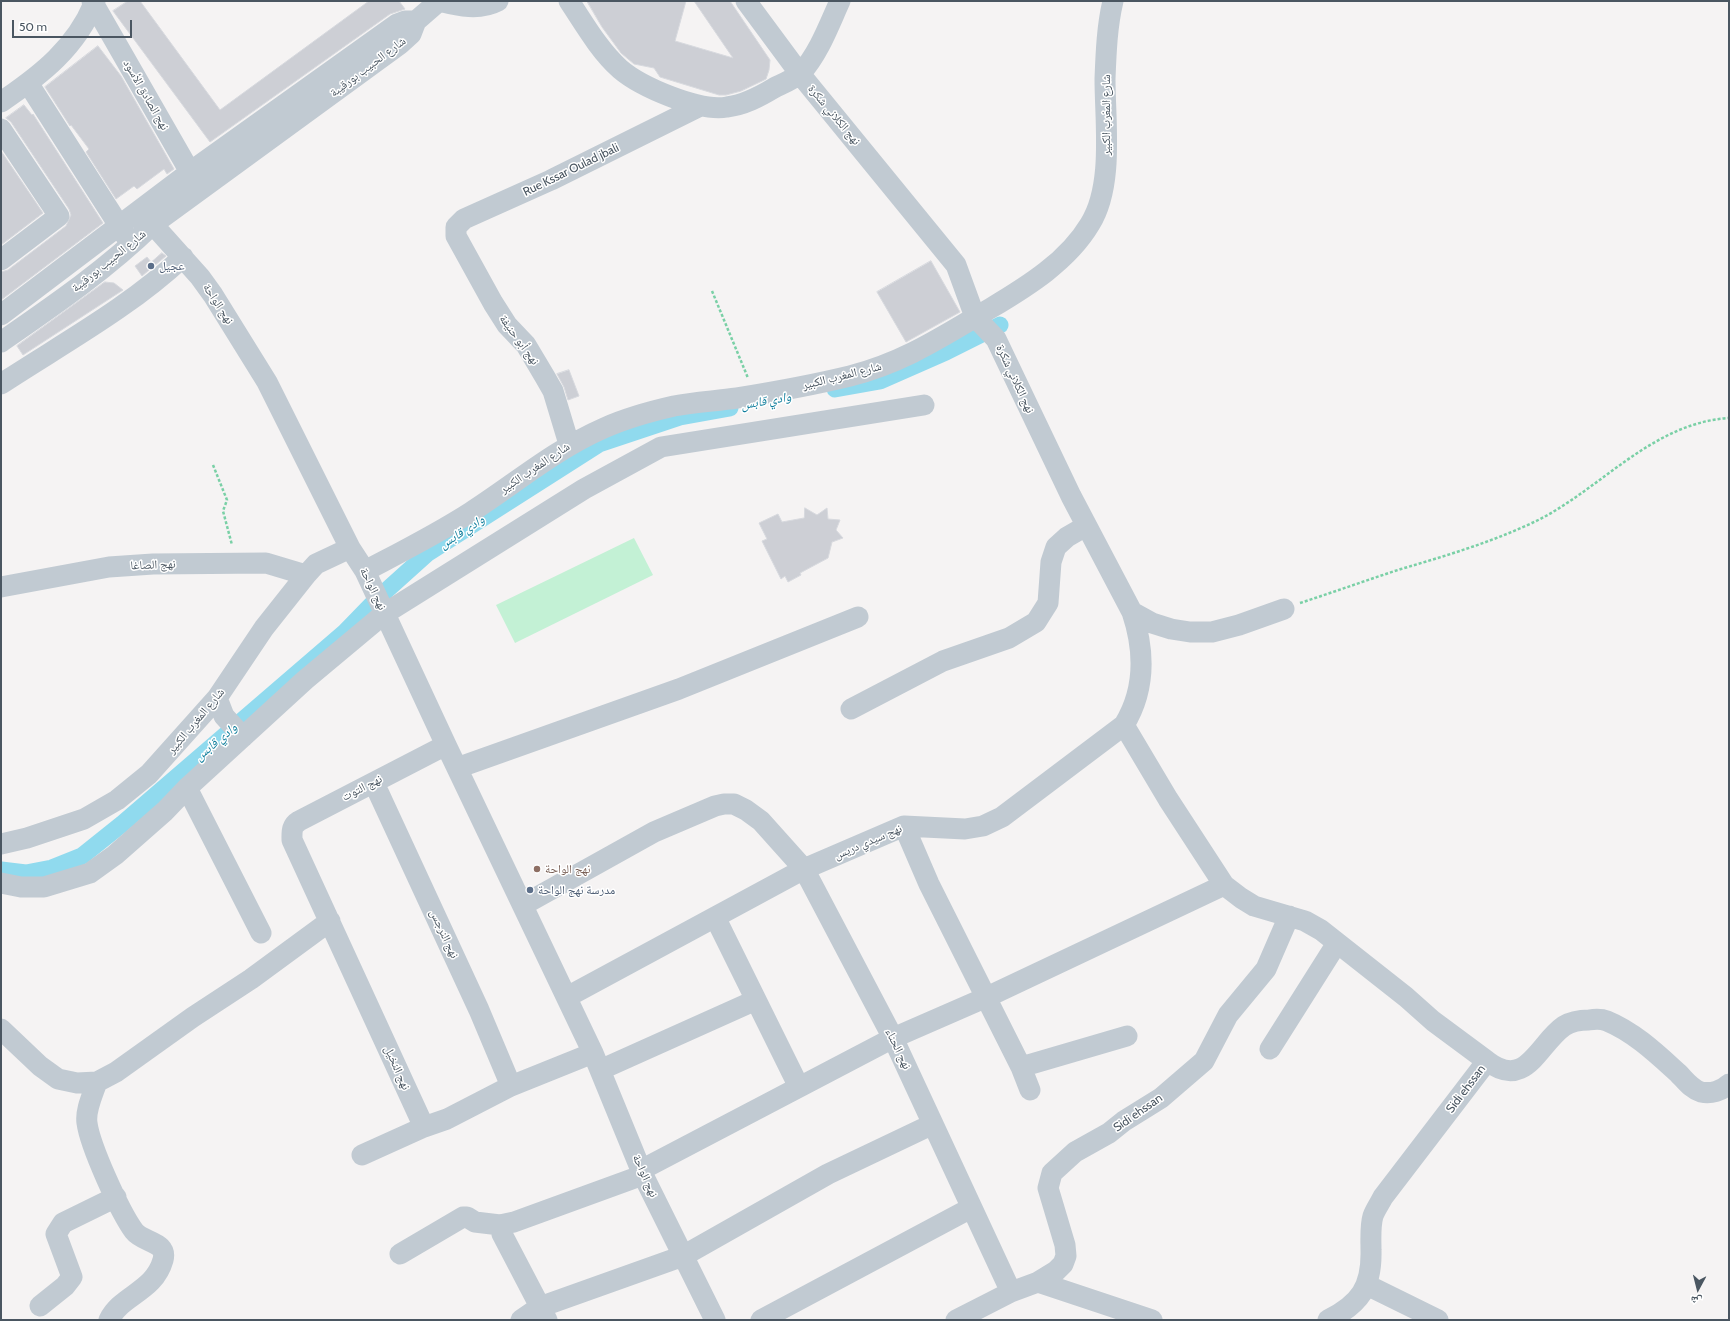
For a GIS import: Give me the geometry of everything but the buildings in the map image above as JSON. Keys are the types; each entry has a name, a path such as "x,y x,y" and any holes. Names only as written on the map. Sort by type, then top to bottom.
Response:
{"street":[{"path":"439,1 469,8 491,5 498,1"},
{"name":"شارع الحبيب بورقيبة","path":"1,315 120,225 146,217 197,180 397,24 405,21 416,21 439,1"},
{"path":"570,1 599,47 621,70 654,90 700,106 725,108 742,104 762,96 800,74 814,54 840,1"},
{"name":"نهج الكلاني شكرة","path":"746,1 800,74 837,117 956,265 975,318 996,339 1086,526 1132,612"},
{"name":"شارع المغرب الكبير","path":"366,571 420,543 472,511 569,444 607,427 674,406 755,395 852,376 898,361 933,344 1046,272 1074,246 1092,222 1100,196 1106,166 1108,140 1106,72 1108,19 1113,1"},
{"path":"1,102 28,83 70,45 88,18 94,2"},
{"name":"نهج الصادق الأسود","path":"94,2 197,180"},
{"path":"28,83 120,225 131,246"},
{"name":"Rue Kssar Oulad jbali","path":"459,241 455,232 456,227 464,219 551,180 700,106"},
{"path":"1,129 59,216 1,260"},
{"name":"شارع الحبيب بورقيبة","path":"1,342 131,246 146,217"},
{"name":"نهج الواحة","path":"146,217 183,257 214,295 267,382 350,548 366,571 384,614 597,1062 642,1173 715,1320"},
{"name":"نهج أبو حنيفة","path":"459,241 493,303 507,325 526,345 545,377 553,392 569,444"},
{"path":"1,384 125,304 160,278 183,257"},
{"path":"1,883 21,887 44,887 90,873 115,855 165,811 187,788 305,680 384,614 584,489 661,447 924,405"},
{"path":"851,709 943,661 1009,638 1036,622 1048,603 1051,562 1056,547 1067,537 1086,526"},
{"name":"شارع المغرب الكبير","path":"1,844 64,827 84,819 117,800 149,774 217,698 264,628 306,575 316,564 350,548"},
{"name":"نهج الصاغا","path":"1,586 109,567 266,563 306,575"},
{"path":"1132,612 1152,623 1171,629 1190,632 1212,632 1239,625 1284,609"},
{"name":"نهج سيدي دريس","path":"567,997 804,869 904,826 965,829 984,826 1002,817 1124,725 1132,711 1138,693 1142,672 1139,633 1132,612"},
{"path":"457,768 679,689 858,617"},
{"path":"217,698 224,716 243,737"},
{"name":"Sidi ehssan","path":"1124,725 1168,799 1224,885 1254,906 1310,924 1337,943 1406,997 1433,1021 1487,1061 1383,1197 1373,1216 1371,1257 1367,1285 1359,1298 1346,1311 1328,1320"},
{"name":"نهج التوت","path":"292,840 292,830 294,824 298,821 446,745"},
{"name":"نهج النرجس","path":"374,783 479,1010 511,1086"},
{"path":"187,788 261,933"},
{"name":"نهج الحناء","path":"523,905 654,832 715,806 734,804 746,810 761,821 804,869 893,1038 1011,1292"},
{"path":"904,826 929,884 987,997 1021,1067 1030,1090"},
{"name":"نهج النخيل","path":"292,840 424,1127"},
{"path":"400,1254 463,1217 475,1222 500,1225 514,1222 642,1173 893,1038 987,997 1224,885"},
{"name":"Sidi ehssan","path":"956,1320 1011,1292 1038,1282 1056,1271 1063,1264 1066,1256 1065,1245 1048,1188 1052,1173 1075,1152 1109,1133 1124,1121 1161,1098 1204,1061 1228,1015 1266,969 1289,916"},
{"path":"715,917 800,1087"},
{"path":"1,1029 40,1066 58,1079 77,1083 97,1082 116,1072 193,1017 251,979 330,921"},
{"path":"1270,1049 1337,943"},
{"path":"362,1155 424,1127 446,1119 511,1086 597,1062 756,1000"},
{"path":"1487,1061 1496,1068 1504,1071 1524,1067 1533,1060 1563,1027 1575,1020 1605,1020 1619,1026 1641,1041 1679,1074 1690,1086 1701,1092 1715,1092 1725,1088 1729,1084"},
{"path":"1021,1067 1127,1036"},
{"path":"97,1082 88,1111 87,1122 92,1141 116,1197 135,1232 142,1238 156,1242 163,1252 163,1259 148,1286 126,1302 112,1315 109,1320"},
{"path":"521,1320 544,1313 683,1256 828,1174 933,1124"},
{"path":"40,1306 65,1286 72,1277 56,1234 63,1222 116,1197"},
{"path":"760,1320 971,1208"},
{"path":"500,1225 502,1234 544,1313"},
{"path":"1038,1282 1152,1320"},
{"path":"1367,1285 1438,1320"}],"path":[{"path":"712,291 755,395"},
{"path":"1284,609 1476,546 1504,535 1556,510 1645,448 1676,430 1698,423 1729,418"},
{"path":"213,465 227,500 222,511 237,563"}],"green space":[{"path":"634,538 653,575 515,643 496,605"}],"waterway":[{"name":"وادي قابس","path":"835,389 880,381 946,352 1000,325"},
{"name":"وادي قابس","path":"1,870 26,873 52,868 82,856 122,824 345,632 378,598 428,553 599,444 680,417 730,408"}],"place":[{"name":"عجيل","path":"151,266"},
{"name":"نهج الواحة","path":"537,869"},
{"name":"مدرسة نهج الواحة","path":"530,890"}]}
